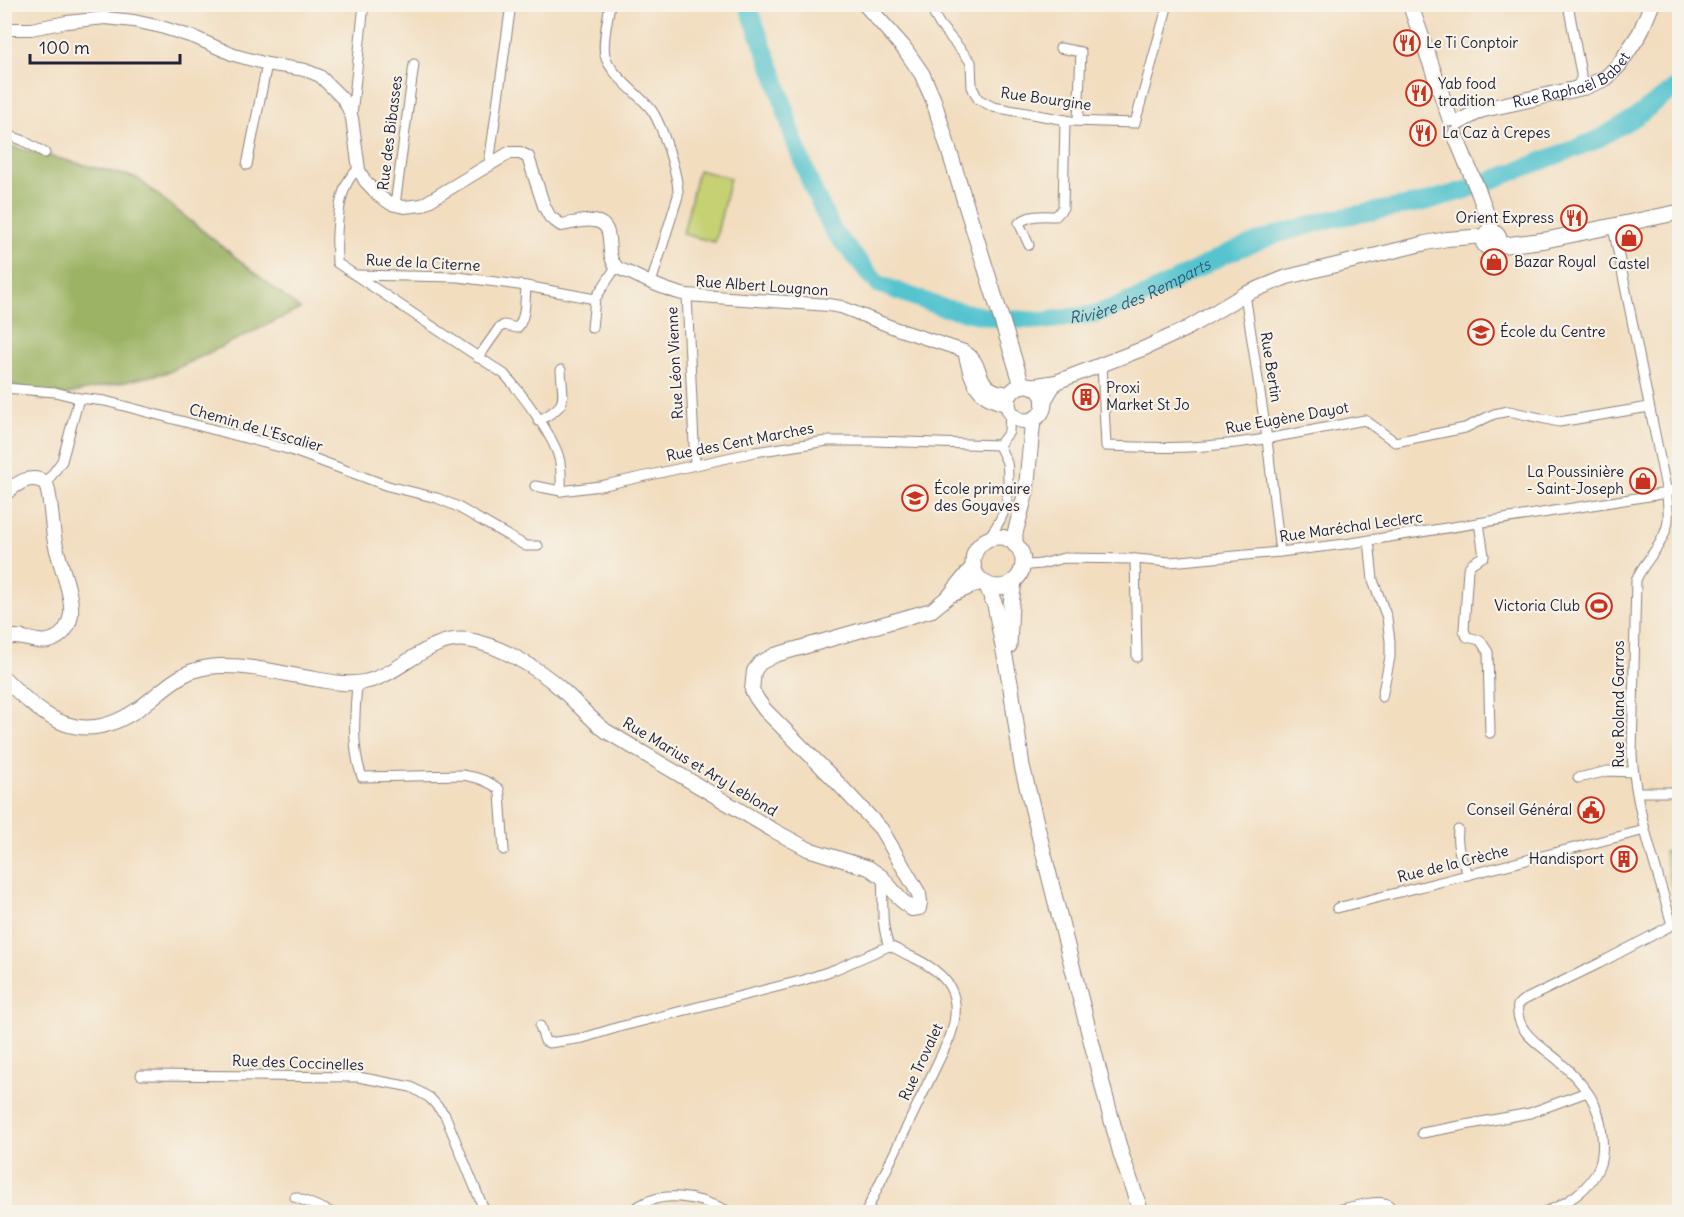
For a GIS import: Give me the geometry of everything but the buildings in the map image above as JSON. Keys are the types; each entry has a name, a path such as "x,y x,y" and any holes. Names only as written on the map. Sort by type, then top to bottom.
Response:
{"main road":[{"path":"865,4 904,48 922,74 933,99 1013,356 1019,403 1030,440 1026,492 1015,545"},
{"path":"1410,4 1479,193 1490,235"},
{"name":"Rue Raphaël Babet","path":"1455,125 1481,110 1585,87 1606,78 1619,65 1640,33 1652,4"},
{"path":"1019,403 1055,383 1145,348 1188,328 1245,294 1287,277 1426,243 1490,235 1518,244 1680,212"},
{"path":"1019,403 1040,412 1055,383"},
{"path":"4,494 29,478 46,483 56,545 72,605 69,625 54,640 42,641 14,637 4,639"},
{"path":"1019,518 1006,530 989,539 975,551 973,566 995,606 1011,688 1022,766 1121,1154 1141,1212"},
{"path":"984,583 1000,587 1014,581 1023,564 1020,550 1015,545 1000,537 989,539"},
{"name":"Rue Marius et Ary Leblond","path":"4,678 36,708 54,721 91,728 115,722 137,709 179,677 189,671 206,667 242,667 334,682 357,683 385,676 435,645 467,640 487,645 539,672 560,688 606,731 771,829 808,849 869,868 882,877 912,909 919,908 920,902 915,886 881,829 765,710 752,690 754,671 760,663 775,655 924,614 949,596 973,566"},
{"path":"1011,688 1009,635 1014,581"},
{"name":"Rue Marius et Ary Leblond","path":"949,596 984,583"}],"street":[{"path":"364,4 352,118 359,170 365,181 379,196 391,204 404,207 422,205 509,153 520,153 528,157 544,206 550,217 561,225 592,220 607,228 612,260 616,267 594,299 592,327"},
{"path":"489,164 511,4"},
{"path":"610,4 604,46 607,61 651,109 663,135 677,182 678,196 651,283"},
{"name":"Rue Bourgine","path":"928,4 940,25 971,62 972,87 978,99 993,107 1065,120 1135,123 1168,4"},
{"path":"1568,4 1581,74 1580,83 1575,89"},
{"path":"4,29 31,28 67,21 105,18 161,27 196,38 234,55 320,75 343,99 352,118"},
{"path":"1060,48 1080,52 1078,121"},
{"path":"247,165 267,64"},
{"name":"Rue des Bibasses","path":"395,205 414,64"},
{"path":"1029,245 1019,223 1031,217 1056,216 1063,208 1065,120"},
{"path":"4,132 45,153"},
{"name":"Rue de la Citerne","path":"359,170 354,172 344,185 336,236 338,263 504,374 514,384 557,451 560,461 561,491"},
{"name":"Rue Roland Garros","path":"1587,1092 1560,1062 1536,1044 1524,1030 1519,1019 1518,1005 1672,925 1645,830 1633,772 1632,714 1636,580 1640,570 1658,547 1668,525 1667,493 1613,227"},
{"name":"Rue Albert Lougnon","path":"616,267 651,283 687,295 841,307 897,330 964,351 976,360 983,380 988,386 1019,403"},
{"name":"Rue de la Citerne","path":"354,275 458,277 526,286 594,299"},
{"path":"478,358 499,328 504,325 517,327 520,325 526,286"},
{"name":"Rue Bertin","path":"1245,294 1267,439 1280,552"},
{"name":"Rue Léon Vienne","path":"687,295 695,465"},
{"name":"Rue Eugène Dayot","path":"1102,364 1106,446 1217,445 1267,439 1365,420 1395,442 1465,428 1494,414 1509,411 1559,422 1649,407"},
{"path":"538,421 557,411 561,405 563,398 561,370"},
{"path":"4,388 56,392 80,398 62,461 46,483"},
{"name":"Chemin de L'Escalier","path":"80,398 124,406 291,450 388,486 446,502 526,546 538,546"},
{"path":"989,539 1003,518 1008,491 1008,465 999,445 1009,432 1019,403"},
{"name":"Rue des Cent Marches","path":"561,491 600,486 788,446 827,441 999,445"},
{"path":"535,486 561,491"},
{"name":"Rue Maréchal Leclerc","path":"1023,564 1041,564 1064,558 1170,562 1280,552 1667,493 1680,486"},
{"path":"1479,523 1484,556 1472,563 1468,569 1464,630 1467,637 1480,640 1488,652 1490,733"},
{"path":"1370,540 1373,580 1387,618 1390,641 1390,657 1382,697"},
{"path":"1135,559 1137,657"},
{"path":"357,683 356,754 362,777 463,775 473,776 490,783 499,789 504,850"},
{"path":"1578,778 1608,771 1633,772"},
{"path":"1637,792 1680,792"},
{"path":"1458,830 1456,840 1460,857 1469,876"},
{"name":"Rue de la Crèche","path":"1337,908 1645,830"},
{"path":"540,1026 545,1041 549,1043 584,1038 804,980 889,946 881,914 882,877"},
{"name":"Rue Trovalet","path":"866,1212 956,1022 956,1008 952,992 945,978 926,963 889,946"},
{"name":"Rue des Coccinelles","path":"141,1074 358,1077 411,1087 430,1098 445,1115 485,1212"},
{"path":"1422,1133 1530,1113 1587,1092 1601,1125 1603,1147 1601,1162 1592,1181 1578,1194 1544,1212"},
{"path":"295,1197 331,1212"},
{"path":"631,1212 640,1204 659,1198 686,1197 713,1204 730,1212"},
{"path":"1329,1212 1375,1202 1385,1203 1394,1212"}],"green space":[{"path":"5,145 137,178 300,309 169,372 41,400 5,380"},
{"path":"698,170 730,178 715,242 683,234"},
{"path":"1679,848 1680,916 1678,917 1664,852"}],"waterway":[{"name":"Rivière des Remparts","path":"747,4 777,82 794,140 812,187 833,231 878,284 941,307 994,318 1043,321 1095,314 1144,296 1228,253 1275,235 1331,219 1420,203 1466,190 1594,141 1636,117 1680,84"}],"place":[{"name":"Le Ti Conptoir","path":"1407,43"},
{"name":"Yab food tradition","path":"1419,93"},
{"name":"La Caz à Crepes","path":"1423,133"},
{"name":"Orient Express","path":"1574,218"},
{"name":"Castel","path":"1629,238"},
{"name":"Bazar Royal","path":"1494,262"},
{"name":"École du Centre","path":"1481,332"},
{"name":"Proxi Market St Jo","path":"1086,397"},
{"name":"La Poussinière - Saint-Joseph","path":"1643,481"},
{"name":"École primaire des Goyaves","path":"915,498"},
{"name":"Victoria Club","path":"1599,606"},
{"name":"Conseil Général","path":"1591,810"},
{"name":"Handisport","path":"1624,859"}]}
